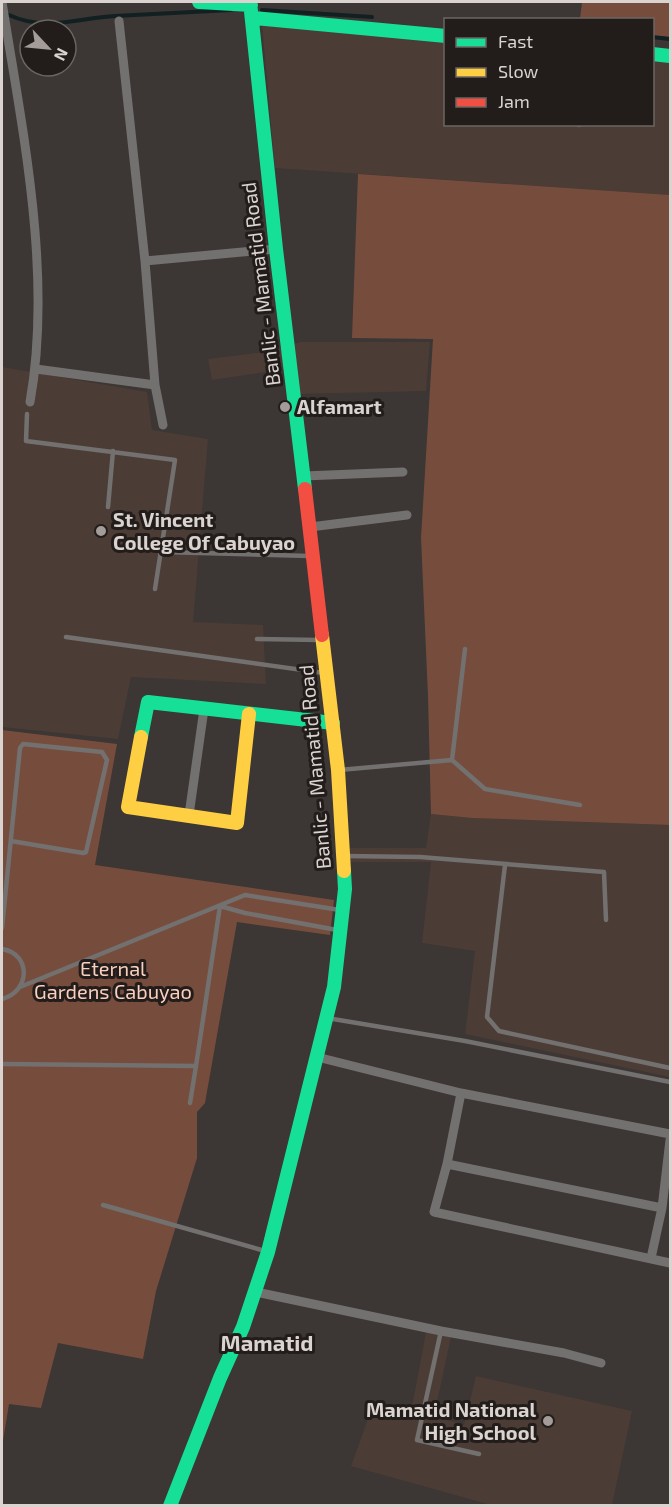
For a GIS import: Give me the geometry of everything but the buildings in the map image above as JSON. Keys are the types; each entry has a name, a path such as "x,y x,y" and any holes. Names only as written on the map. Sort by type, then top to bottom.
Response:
{"main road":[{"path":"199,2 444,36"},
{"name":"Banlic - Mamatid Road","path":"170,1506 256,1292 268,1252 334,987 345,889 333,723 276,249 251,8"},
{"path":"654,54 670,56"},
{"path":"249,714 237,823 128,807 148,702 333,723"}],"street":[{"path":"2,2 27,160 38,274 36,369 30,402"},
{"path":"119,21 145,261 155,385 163,425"},
{"path":"145,261 276,249"},
{"path":"36,369 155,385"},
{"path":"304,476 403,472"},
{"path":"310,527 407,515"},
{"path":"189,815 204,709"},
{"path":"317,1057 461,1093 670,1134"},
{"path":"461,1093 447,1164 434,1212 670,1263"},
{"path":"651,1258 662,1208 670,1140"},
{"path":"447,1164 662,1208"},
{"path":"256,1292 441,1331 564,1353 601,1363"}],"lane":[{"path":"27,414 26,441 175,460 155,589"},
{"path":"108,507 114,451"},
{"path":"162,552 313,556"},
{"path":"66,637 327,673"},
{"path":"257,639 323,640"},
{"path":"452,759 465,649"},
{"path":"2,928 18,753 23,744 102,752 107,760 86,852 11,841"},
{"path":"338,770 452,759 485,789 580,805"},
{"path":"343,856 420,857 604,872 606,920"},
{"path":"505,865 488,1017 493,1024 499,1031 670,1068"},
{"path":"2,999 9,997 20,987 244,895 342,911"},
{"path":"220,906 245,913 340,930"},
{"path":"190,1103 220,906"},
{"path":"2,949 12,952 21,962 24,975 20,987"},
{"path":"327,1018 465,1041 670,1082"},
{"path":"2,1064 196,1066"},
{"path":"103,1206 268,1252"},
{"path":"441,1331 417,1440 479,1454"}],"shaded area":[{"path":"262,24 444,39 444,126 654,126 654,55 670,57 670,195 275,168"},
{"path":"301,342 430,342 426,391 295,394 292,368 212,380 208,359 271,351"},
{"name":"St. Vincent College Of Cabuyao","path":"2,367 147,392 152,430 208,439 193,622 263,625 266,684 131,677 118,739 2,727"},
{"path":"431,814 472,818 670,825 670,1077 465,1034 475,951 422,943 431,862 347,862 348,848 426,848"},
{"name":"Mamatid National High School","path":"426,1332 451,1337 434,1416 464,1425 476,1376 632,1411 612,1505 491,1505 351,1466 373,1405 411,1412"}],"green space":[{"path":"582,2 670,2 670,37 654,36 654,18 580,18"},
{"path":"358,174 670,195 670,825 472,818 431,814 421,538 433,339 352,338"},
{"name":"Eternal Gardens Cabuyao","path":"2,730 117,744 95,865 334,900 330,935 237,922 205,1103 197,1112 197,1158 156,1291 143,1359 58,1343 41,1408 9,1404 2,1447"}],"waterway":[{"path":"9,15 36,23 62,23 101,17 231,10"},
{"path":"262,10 372,17"},
{"path":"654,37 670,39"}],"traffic: fast":[{"path":"199,2 251,5"},
{"path":"250,2 276,249 305,489"},
{"path":"253,18 444,36"},
{"path":"654,54 670,56"},
{"path":"141,737 148,702 333,723"},
{"path":"170,1506 220,1378 243,1327 268,1252 334,987 345,889 344,871"}],"traffic: slow":[{"path":"322,635 338,770 344,871"},
{"path":"141,737 128,807 237,823 249,714"}],"traffic: jam":[{"path":"305,489 322,635"}],"place":[{"name":"Alfamart","path":"285,407"},
{"name":"St. Vincent College Of Cabuyao","path":"101,531"},
{"name":"Mamatid National High School","path":"548,1421"}],"district":[{"name":"Mamatid","path":"267,1343"}]}
